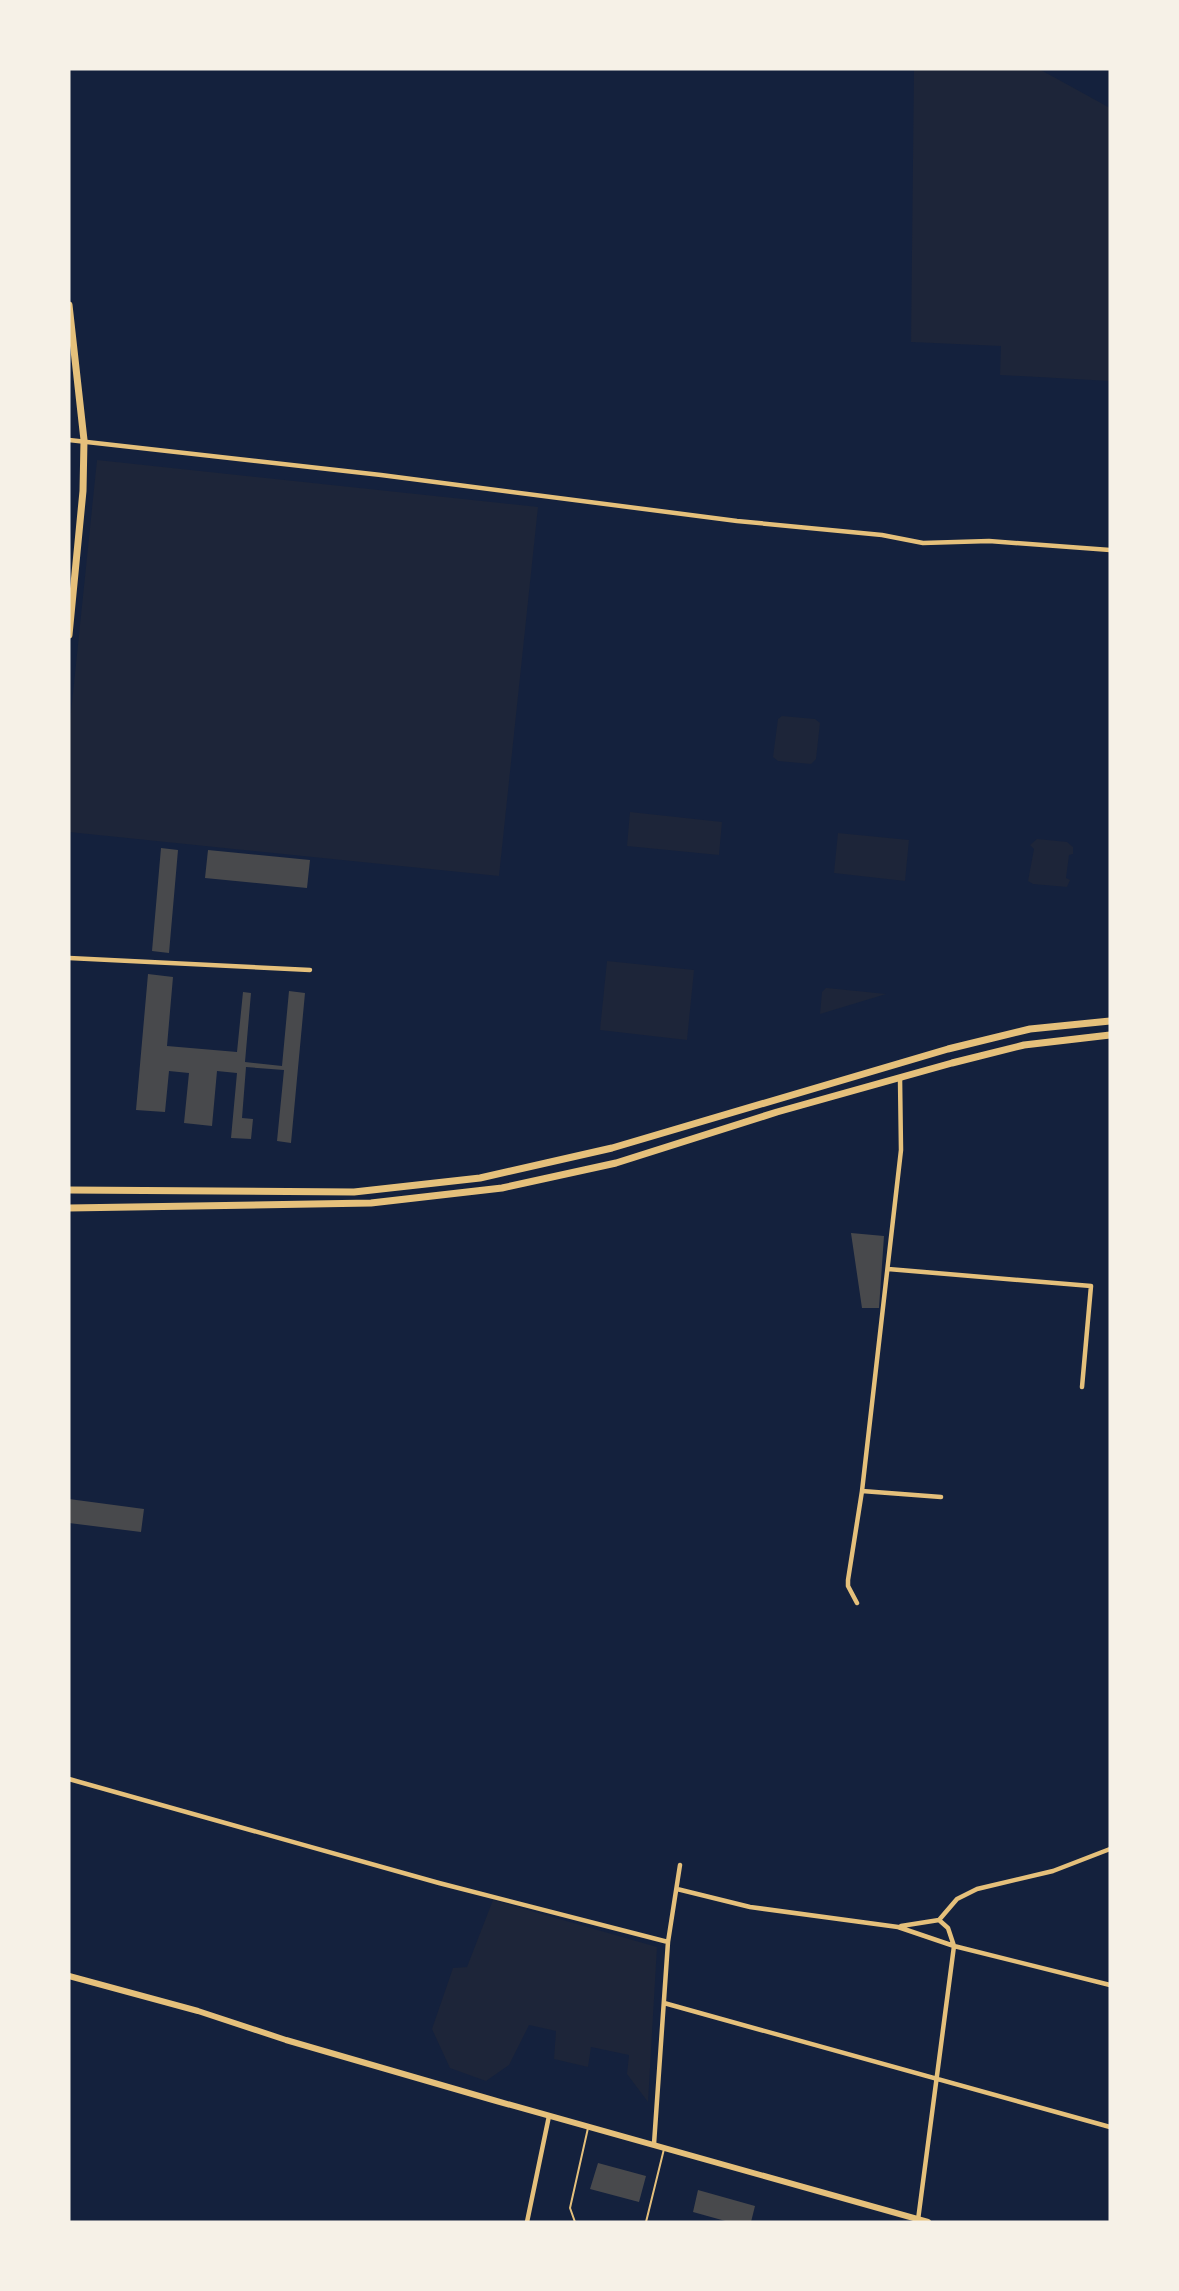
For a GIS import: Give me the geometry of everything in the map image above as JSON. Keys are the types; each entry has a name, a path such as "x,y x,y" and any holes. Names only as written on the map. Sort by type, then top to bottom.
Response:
{"main road":[{"path":"69,305 84,440 83,491 69,635"},
{"path":"69,1190 364,1191 480,1178 612,1148 948,1049 1030,1029 1110,1020"},
{"path":"69,1208 371,1203 502,1188 616,1163 777,1112 1024,1045 1110,1035"}],"street":[{"path":"69,440 610,503 737,521 882,535 923,543 989,541 1110,550"},
{"path":"69,958 310,970"},
{"path":"857,1603 848,1586 848,1580 862,1491 901,1150 900,1078"},
{"path":"612,1148 616,1163"},
{"path":"888,1269 1091,1286 1082,1387"},
{"path":"862,1491 941,1497"},
{"path":"69,1779 449,1886 668,1942"},
{"path":"898,1927 939,1920 957,1899 977,1889 1053,1871 1110,1849"},
{"path":"654,2144 668,1942 680,1865"},
{"path":"677,1889 750,1906 898,1927 954,1946 1110,1985"},
{"path":"918,2220 954,1946 948,1928 939,1920"},
{"path":"69,1976 198,2011 286,2040 549,2116 588,2125 928,2222"},
{"path":"664,2002 1110,2127"},
{"path":"527,2222 549,2116"}],"lane":[{"path":"575,2222 570,2208 588,2125"},
{"path":"646,2222 665,2148"}],"shaded area":[{"path":"914,69 1039,69 1110,108 1110,381 1000,375 1001,346 911,342"},
{"path":"97,460 538,507 499,876 69,832 69,732"},
{"path":"782,716 815,719 820,723 816,759 811,764 778,761 773,757 778,719"},
{"path":"630,812 722,822 719,855 627,846"},
{"path":"838,833 909,840 905,881 834,873"},
{"path":"1037,839 1067,842 1073,847 1073,854 1069,855 1066,878 1070,880 1067,887 1033,884 1028,881 1034,849 1030,845"},
{"path":"607,961 694,970 687,1040 600,1030"},
{"path":"826,988 886,994 820,1014 822,992"},
{"path":"493,1900 657,1947 648,2102 627,2074 629,2055 591,2047 588,2067 554,2059 556,2031 529,2025 509,2065 486,2081 450,2068 432,2029 453,1968 467,1967"}],"building":[{"path":"161,848 178,850 169,953 152,951"},
{"path":"208,850 310,860 307,888 205,878"},
{"path":"148,974 173,977 167,1046 237,1052 243,992 251,993 245,1062 282,1066 289,991 305,993 291,1143 277,1141 284,1070 246,1067 242,1118 253,1119 251,1139 231,1138 237,1073 217,1071 212,1126 184,1123 189,1073 169,1071 165,1112 136,1110"},
{"path":"851,1233 884,1236 879,1308 862,1308"},
{"path":"69,1499 144,1509 141,1532 69,1523"},
{"path":"598,2163 646,2176 639,2202 590,2189"},
{"path":"698,2190 755,2206 751,2222 729,2222 693,2212"}]}
